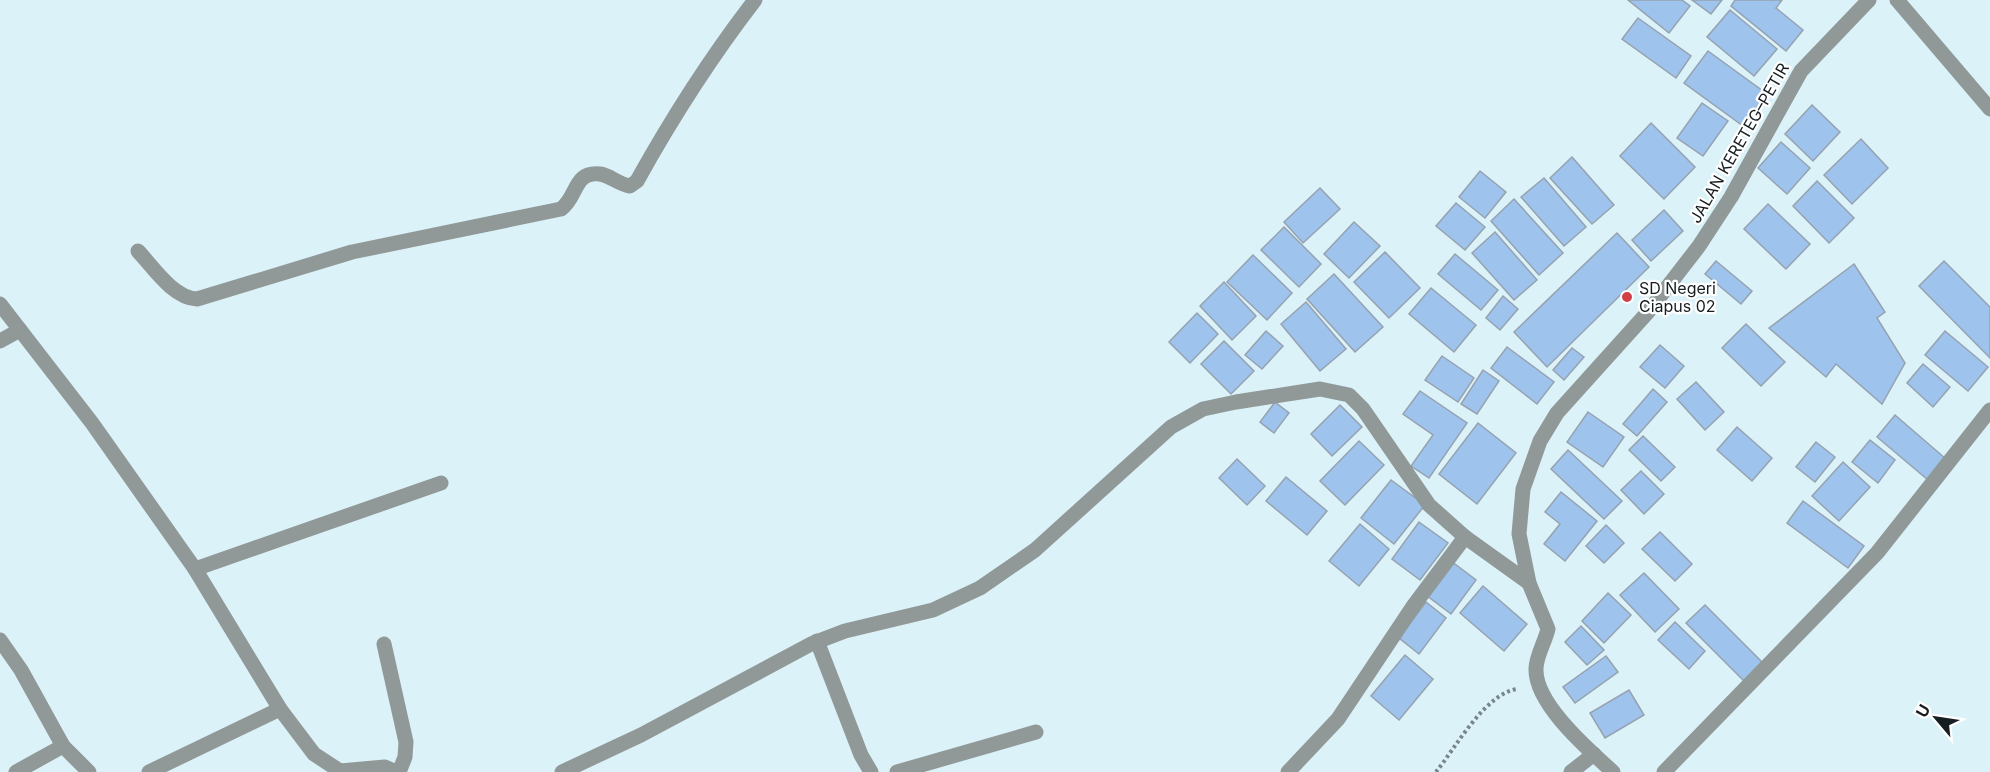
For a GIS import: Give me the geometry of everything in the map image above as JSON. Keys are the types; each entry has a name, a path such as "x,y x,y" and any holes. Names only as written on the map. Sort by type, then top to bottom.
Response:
{"street":[{"path":"138,251 180,293 188,299 197,299 352,252 561,209 570,202 578,182 586,175 609,177 618,183 630,186 637,181 730,32 755,0"},
{"name":"JALAN KERETEG–PETIR","path":"1539,686 1537,661 1548,628 1529,583 1520,534 1523,489 1540,441 1557,413 1648,312 1699,246 1731,197 1801,71 1869,0"},
{"path":"1897,0 1990,110"},
{"path":"0,304 92,423 195,569 280,709 314,754 340,771 385,767 398,772 405,757 406,742 384,644"},
{"path":"0,341 20,330"},
{"path":"562,772 641,735 817,641 845,631 933,610 980,588 1035,550 1171,427 1203,410 1236,402 1320,389 1349,395 1363,409 1424,498 1465,537 1529,583"},
{"path":"1664,772 1876,554 1990,410"},
{"path":"195,569 441,483"},
{"path":"1288,772 1338,719 1414,605 1465,537"},
{"path":"0,640 21,670 63,746 89,772"},
{"path":"817,641 864,762 871,772"},
{"path":"1539,686 1554,711 1613,772"},
{"path":"148,772 280,709"},
{"path":"897,772 1036,732"},
{"path":"16,772 63,746"},
{"path":"1571,772 1594,754"}],"path":[{"path":"1436,772 1487,705 1501,693 1539,686"}],"building":[{"path":"1628,0 1682,0 1690,6 1669,33"},
{"path":"1692,0 1722,0 1711,14"},
{"path":"1735,0 1782,0 1776,8 1803,30 1786,51 1731,6"},
{"path":"1730,10 1777,49 1754,76 1707,37"},
{"path":"1638,18 1691,56 1676,78 1622,39"},
{"path":"1708,51 1767,94 1743,126 1684,83"},
{"path":"1702,103 1728,121 1703,156 1677,138"},
{"path":"1812,105 1840,132 1813,161 1785,134"},
{"path":"1651,123 1695,167 1664,199 1620,156"},
{"path":"1861,139 1888,168 1852,204 1824,175"},
{"path":"1781,142 1810,168 1787,194 1758,168"},
{"path":"1572,157 1614,205 1592,224 1550,178"},
{"path":"1480,171 1506,192 1485,218 1459,197"},
{"path":"1544,178 1586,227 1564,246 1521,197"},
{"path":"1817,181 1854,218 1829,243 1793,206"},
{"path":"1320,188 1340,209 1303,243 1284,222"},
{"path":"1514,199 1563,253 1539,275 1491,221"},
{"path":"1456,203 1485,227 1465,250 1436,226"},
{"path":"1768,204 1810,244 1786,269 1744,229"},
{"path":"1664,210 1683,231 1651,261 1632,240"},
{"path":"1354,222 1380,246 1349,278 1324,254"},
{"path":"1284,227 1321,264 1299,287 1261,250"},
{"path":"1495,232 1537,280 1514,300 1472,253"},
{"path":"1617,233 1649,267 1547,367 1514,332"},
{"path":"1385,252 1420,288 1389,318 1354,282"},
{"path":"1455,254 1498,290 1481,310 1438,274"},
{"path":"1253,255 1292,293 1267,320 1227,282"},
{"path":"1716,261 1752,291 1741,304 1705,274"},
{"path":"1944,261 1990,307 1990,358 1919,286"},
{"path":"1854,264 1885,312 1877,318 1905,363 1882,404 1836,364 1826,377 1769,328"},
{"path":"1334,274 1383,327 1355,352 1307,299"},
{"path":"1224,282 1256,316 1232,340 1200,306"},
{"path":"1431,288 1476,325 1454,352 1409,314"},
{"path":"1503,296 1518,309 1500,330 1486,318"},
{"path":"1306,302 1346,349 1320,371 1281,324"},
{"path":"1197,313 1218,334 1190,363 1169,342"},
{"path":"1746,324 1785,362 1761,386 1722,348"},
{"path":"1266,331 1283,346 1262,369 1245,355"},
{"path":"1945,331 1988,367 1968,391 1925,355"},
{"path":"1224,341 1254,371 1231,394 1201,364"},
{"path":"1660,345 1684,366 1665,388 1640,367"},
{"path":"1507,347 1554,382 1537,404 1491,368"},
{"path":"1572,348 1584,357 1564,380 1553,370"},
{"path":"1442,356 1474,378 1458,402 1425,380"},
{"path":"1923,364 1950,387 1933,407 1907,383"},
{"path":"1483,370 1499,381 1477,414 1461,404"},
{"path":"1696,382 1724,412 1705,430 1677,399"},
{"path":"1653,389 1667,402 1637,436 1623,424"},
{"path":"1420,391 1467,423 1429,478 1411,466 1433,435 1403,414"},
{"path":"1275,402 1289,413 1274,433 1260,422"},
{"path":"1340,405 1362,427 1332,456 1311,434"},
{"path":"1588,412 1624,437 1603,467 1567,442"},
{"path":"1895,415 1946,459 1928,480 1877,437"},
{"path":"1478,423 1516,453 1477,504 1439,474"},
{"path":"1737,427 1772,458 1752,481 1717,450"},
{"path":"1643,436 1675,467 1661,481 1629,450"},
{"path":"1870,440 1895,460 1878,483 1852,462"},
{"path":"1359,441 1384,465 1345,505 1320,481"},
{"path":"1816,442 1835,457 1815,482 1796,467"},
{"path":"1568,450 1622,501 1604,519 1551,469"},
{"path":"1237,459 1265,486 1247,505 1219,478"},
{"path":"1843,462 1870,487 1839,521 1812,496"},
{"path":"1641,471 1664,494 1644,514 1621,490"},
{"path":"1286,477 1327,511 1307,535 1266,501"},
{"path":"1391,480 1425,505 1394,544 1361,518"},
{"path":"1561,492 1597,521 1565,561 1544,544 1560,524 1545,512"},
{"path":"1803,501 1864,546 1848,568 1787,523"},
{"path":"1419,522 1448,543 1420,580 1392,559"},
{"path":"1360,524 1389,549 1359,586 1329,561"},
{"path":"1606,525 1624,543 1604,563 1586,546"},
{"path":"1660,532 1692,564 1675,581 1642,549"},
{"path":"1451,561 1476,580 1451,614 1426,595"},
{"path":"1644,573 1679,609 1655,632 1620,595"},
{"path":"1483,586 1527,624 1504,651 1460,613"},
{"path":"1608,593 1631,615 1604,643 1582,621"},
{"path":"1426,602 1446,618 1419,654 1399,638"},
{"path":"1705,605 1762,662 1744,681 1686,623"},
{"path":"1675,622 1705,651 1689,669 1658,640"},
{"path":"1581,626 1604,650 1587,665 1565,642"},
{"path":"1405,655 1433,679 1399,720 1371,696"},
{"path":"1606,656 1618,672 1575,703 1563,687"},
{"path":"1629,690 1644,715 1605,738 1590,713"}],"place":[{"name":"SD Negeri Ciapus 02","path":"1627,297"}]}
